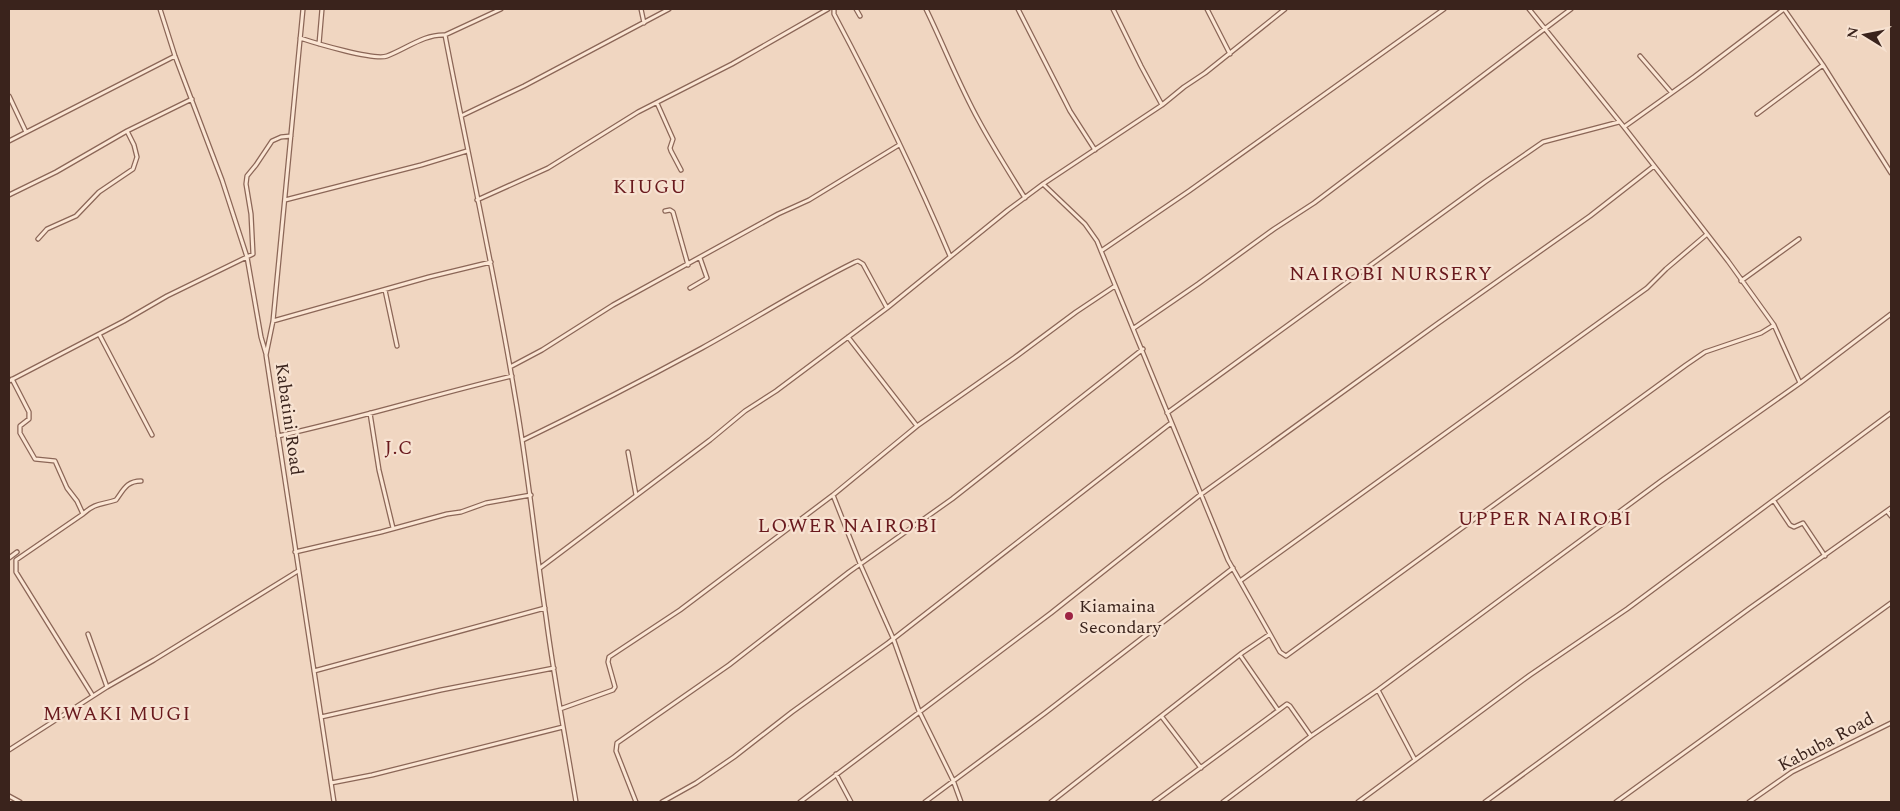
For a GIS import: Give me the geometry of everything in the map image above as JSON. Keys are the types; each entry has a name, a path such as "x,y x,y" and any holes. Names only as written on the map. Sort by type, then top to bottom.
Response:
{"street":[{"path":"160,9 175,56 222,180 247,257 266,355"},
{"name":"Kabatini Road","path":"303,9 273,321 266,355 334,802"},
{"path":"319,44 322,9"},
{"path":"300,38 319,44 386,57 435,35 445,35 501,9"},
{"path":"641,9 644,23"},
{"path":"461,116 524,86 669,9"},
{"path":"477,200 548,168 638,112 732,64 828,9"},
{"path":"834,9 834,14 866,74 932,212 950,256"},
{"path":"856,9 860,16"},
{"path":"926,9 979,122 1025,198"},
{"path":"1018,9 1070,111 1095,150"},
{"path":"1112,9 1162,105"},
{"path":"1207,9 1230,54"},
{"path":"540,568 710,440 745,411 776,391 887,308 950,256 1043,184 1162,105 1230,54 1285,9"},
{"path":"1101,251 1197,186 1444,9"},
{"path":"1529,9 1624,127 1774,325 1800,383"},
{"path":"1134,328 1274,229 1322,198 1491,71 1513,51 1571,9"},
{"path":"1624,127 1784,9 1823,65 1891,173"},
{"path":"445,35 512,376 531,495 560,709 576,802"},
{"path":"9,141 175,56"},
{"path":"1640,56 1671,92"},
{"path":"1757,114 1823,65"},
{"path":"9,98 26,132"},
{"path":"9,196 127,132 192,100"},
{"path":"657,103 673,139 671,151 681,170"},
{"path":"1167,413 1543,142 1619,122"},
{"path":"38,239 47,229 76,216 99,192 132,169 137,157 134,145 127,132"},
{"path":"83,514 77,501 67,488 56,461 52,459 35,459 20,433 20,426 29,419 29,412 11,380 167,296 253,254 251,214 246,184 247,176 272,141 281,137 291,136"},
{"path":"510,367 542,350 613,305 778,214 809,200 899,145"},
{"path":"285,200 421,165 467,151"},
{"path":"800,802 1052,612 1200,495 1590,216 1654,166"},
{"path":"1043,184 1092,231 1143,349 1200,495 1233,568 1280,652 1286,656 1290,655 1686,364 1705,352 1761,333 1774,325"},
{"path":"665,211 670,210 673,212 688,265"},
{"path":"1240,580 1647,288 1706,235"},
{"path":"1741,281 1798,239"},
{"path":"690,288 707,278 700,258"},
{"path":"273,321 429,277 491,262"},
{"path":"522,440 610,398 704,348 818,281 855,262 863,264 887,308"},
{"path":"560,709 613,690 615,687 608,658 657,627 833,495 917,426 1115,286"},
{"path":"386,290 397,346"},
{"path":"1223,802 1661,481 1800,383 1890,315 1891,319"},
{"path":"99,334 152,435"},
{"path":"848,337 917,426"},
{"path":"636,802 616,751 617,743 729,665 778,626 952,499 1143,349"},
{"path":"278,436 512,376"},
{"path":"370,413 393,528"},
{"path":"1358,802 1530,675 1627,609 1891,413"},
{"path":"662,802 696,783 734,757 893,638 1171,423"},
{"path":"628,452 636,495"},
{"path":"93,696 16,572 16,560 91,507 116,500 127,485 133,481 142,481"},
{"path":"295,552 461,512 486,503 531,495"},
{"path":"833,495 861,566 893,638 919,711 962,802"},
{"path":"1774,500 1790,525 1794,527 1803,524 1825,556"},
{"path":"1485,802 1750,608 1891,508"},
{"path":"1887,511 1891,516"},
{"path":"9,558 17,552"},
{"path":"925,802 1045,713 1233,568"},
{"path":"9,750 107,687 298,571"},
{"path":"1616,802 1891,603"},
{"path":"314,672 545,608"},
{"path":"88,634 107,687"},
{"path":"1051,802 1240,655 1270,634"},
{"path":"1240,655 1278,710"},
{"path":"320,717 441,690 554,668"},
{"path":"1378,690 1415,760"},
{"path":"1154,802 1287,704 1311,736"},
{"path":"1162,717 1201,768"},
{"name":"Kabuba Road","path":"1749,802 1792,772 1891,723"},
{"path":"331,784 563,727"},
{"path":"836,774 851,802"},
{"path":"9,796 20,802"}],"place":[{"name":"Kiamaina Secondary","path":"1069,616"}],"district":[{"name":"KIUGU","path":"650,187"},
{"name":"NAIROBI NURSERY","path":"1391,274"},
{"name":"J.C","path":"399,448"},
{"name":"UPPER NAIROBI","path":"1545,519"},
{"name":"LOWER NAIROBI","path":"848,526"},
{"name":"MWAKI MUGI","path":"117,714"}]}
